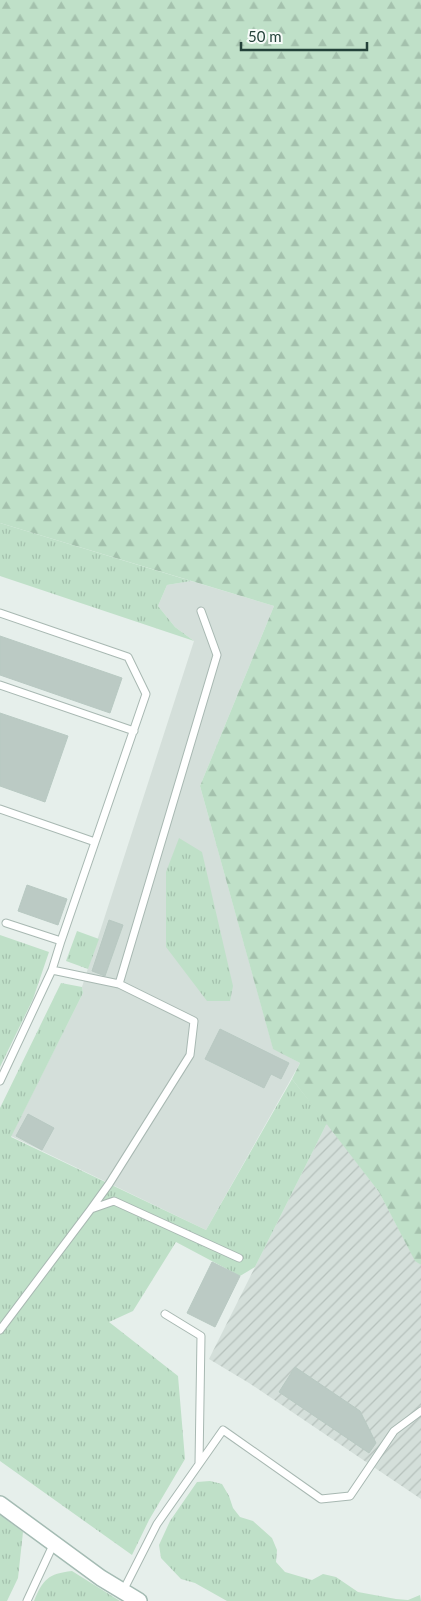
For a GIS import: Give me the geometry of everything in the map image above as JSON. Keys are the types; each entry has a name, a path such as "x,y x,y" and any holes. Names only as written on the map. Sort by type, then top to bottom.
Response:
{"street":[{"path":"0,1504 101,1578 139,1601"}],"lane":[{"path":"119,984 217,655 200,611"},
{"path":"0,613 128,657 146,694 52,970 0,1081"},
{"path":"0,685 134,731"},
{"path":"0,809 95,842"},
{"path":"6,923 61,941"},
{"path":"0,1330 110,1184 190,1055 194,1021 119,984 52,970"},
{"path":"91,1209 114,1201 239,1258"},
{"path":"165,1314 201,1336 199,1465"},
{"path":"123,1592 157,1524 223,1430 321,1499 350,1496 394,1431 421,1411"},
{"path":"26,1601 54,1544"}],"shaded area":[{"path":"191,581 274,606 200,786 273,1048 300,1063 206,1230 11,1136 83,993 82,987 194,641 175,627 158,606 167,585"},
{"path":"327,1123 379,1192 415,1260 421,1265 421,1499 249,1383 209,1359"}],"green space":[{"path":"0,0 421,0 421,1265 415,1261 379,1192 292,1079 300,1063 273,1049 200,786 274,606 0,523"},
{"path":"0,523 191,581 167,585 158,606 175,627 194,641 0,576"},
{"path":"179,838 202,852 233,986 230,1001 207,1001 166,947 166,872"},
{"path":"77,931 99,939 88,969 66,961"},
{"path":"0,935 49,952 33,999 0,1067"},
{"path":"61,983 82,987 83,993 11,1137 206,1230 292,1079 327,1123 255,1267 240,1276 176,1242 133,1311 109,1322 178,1376 185,1459 149,1520 132,1555 0,1461 0,1108"},
{"path":"210,1481 222,1484 233,1508 240,1517 253,1521 272,1538 277,1550 276,1562 285,1572 312,1580 323,1574 336,1577 358,1592 408,1600 420,1595 421,1601 227,1601 195,1583 181,1579 161,1558 159,1545 170,1521 197,1482"},
{"path":"0,1515 23,1532 18,1578 7,1601 0,1601"},
{"path":"72,1571 120,1601 34,1601 40,1587 47,1579 57,1574"}],"building":[{"path":"0,636 122,678 110,713 0,675"},
{"path":"0,713 68,736 45,802 0,786"},
{"path":"27,885 67,899 58,925 18,911"},
{"path":"109,920 123,925 105,976 92,971"},
{"path":"220,1029 289,1063 281,1079 271,1074 264,1088 205,1059"},
{"path":"28,1114 54,1128 42,1150 16,1136"},
{"path":"212,1262 240,1276 215,1327 187,1313"},
{"path":"295,1367 360,1411 376,1443 369,1453 279,1392"}]}
